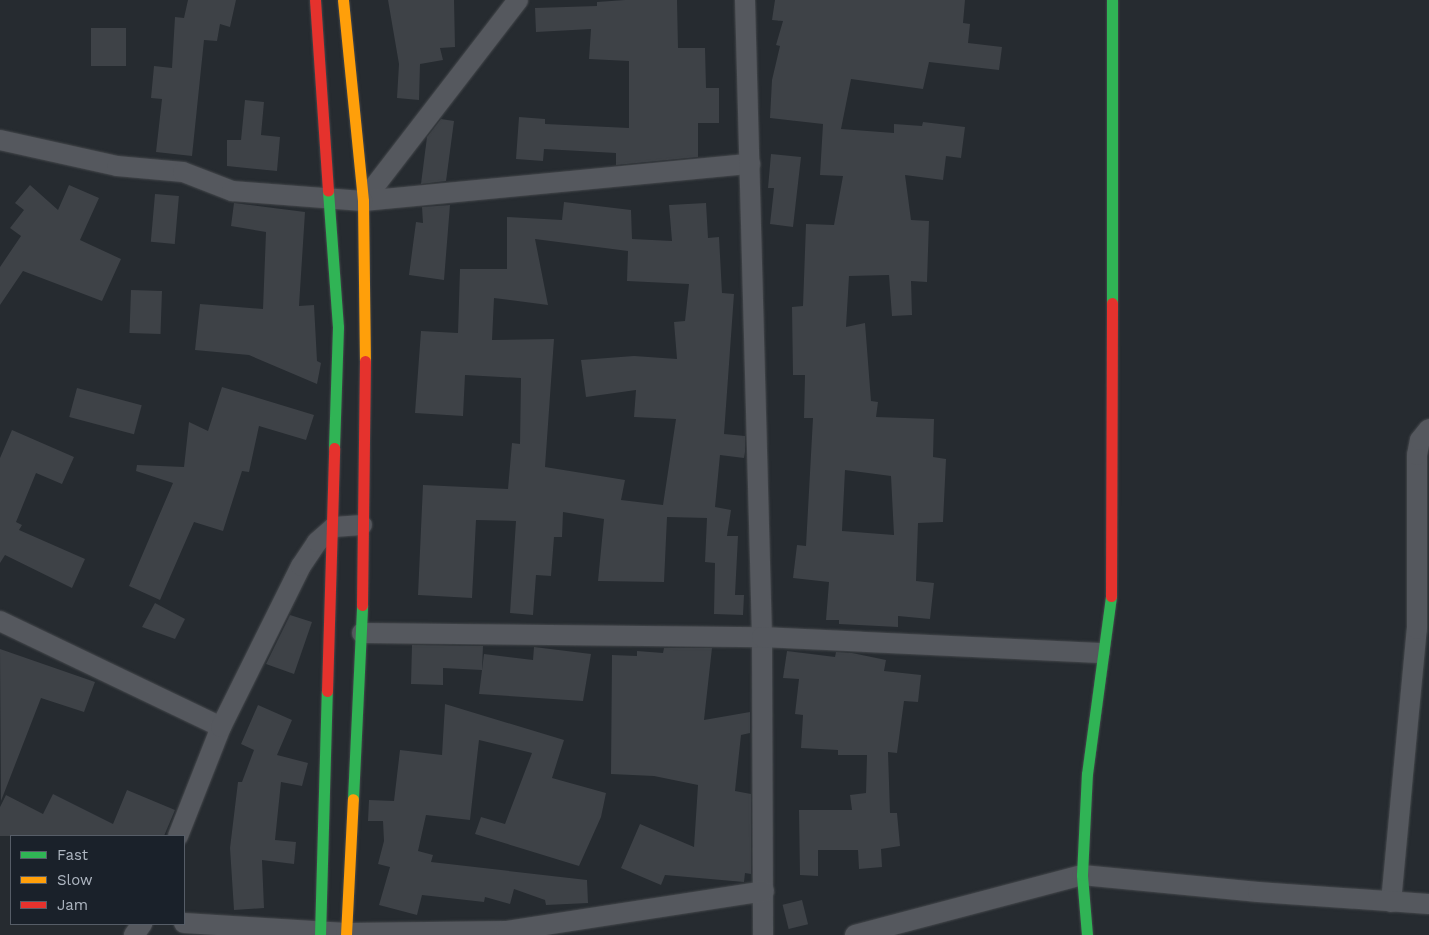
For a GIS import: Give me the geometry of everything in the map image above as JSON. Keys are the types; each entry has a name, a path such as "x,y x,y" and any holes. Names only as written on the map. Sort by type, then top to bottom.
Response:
{"street":[{"path":"316,0 338,327 334,527 339,778 346,934"},
{"path":"320,932 339,778 362,633 365,329 363,200 344,0"},
{"path":"363,200 518,0"},
{"path":"745,0 762,638 764,891 762,935"},
{"path":"1087,935 1082,875 1087,774 1100,653 1112,586 1112,0"},
{"path":"0,140 117,166 183,172 232,191 363,200 750,164"},
{"path":"338,327 365,329"},
{"path":"1391,902 1417,629 1417,455 1420,440 1429,429"},
{"path":"178,835 221,728 301,566 317,542 334,527 362,525"},
{"path":"0,621 221,728"},
{"path":"362,633 762,638 1100,653"},
{"path":"855,935 1082,875 1429,904"},
{"path":"185,923 346,934 506,931 764,891"}],"building":[{"path":"188,0 236,0 230,27 220,24 217,41 204,40 192,156 156,152 162,99 151,98 154,66 172,68 175,17 184,18"},
{"path":"388,0 454,0 455,47 440,48 443,60 420,64 419,100 397,98 399,64"},
{"path":"677,0 678,48 705,48 706,88 719,88 719,123 698,123 698,157 616,165 616,153 544,149 543,161 516,159 519,117 545,119 545,124 629,128 629,61 589,59 591,29 536,32 535,8 597,6 597,2"},
{"path":"775,0 965,0 963,23 970,24 968,43 1002,47 999,70 929,62 923,89 851,79 841,129 894,133 894,124 922,126 923,122 965,127 961,158 946,156 943,180 905,175 911,220 929,221 927,282 911,281 912,315 892,316 889,275 849,276 846,327 865,323 871,401 878,402 876,417 934,419 933,457 946,459 943,522 918,523 916,581 934,583 930,619 898,616 898,627 839,624 839,620 826,620 829,582 793,578 797,545 806,546 813,418 804,418 805,375 793,375 792,307 803,306 806,224 834,225 843,176 820,175 823,124 770,118 772,80 780,46 776,45 783,21 772,20","holes":["845,470 891,476 894,535 842,531"]},
{"path":"91,28 126,28 126,66 91,66"},
{"path":"245,100 264,102 261,135 280,137 277,171 227,166 227,140 241,140"},
{"path":"441,119 454,121 446,181 421,184 427,137"},
{"path":"771,154 801,157 793,227 770,224 774,188 768,188"},
{"path":"30,185 58,210 69,185 99,198 80,240 121,259 102,301 23,271 0,305 0,267 21,236 10,228 24,210 15,203"},
{"path":"155,194 179,196 175,244 151,242"},
{"path":"564,202 631,210 632,239 672,241 669,205 706,203 708,238 719,237 722,293 734,294 724,434 745,436 745,452 744,458 720,455 715,507 731,510 727,536 738,536 735,595 744,595 743,615 714,614 715,563 705,562 707,518 667,517 664,582 598,581 604,519 563,512 562,537 554,537 551,576 536,575 533,615 510,613 516,521 476,520 472,598 418,595 423,485 508,489 512,443 520,444 521,378 465,375 463,416 415,413 421,331 458,333 460,269 507,269 507,217 562,220","holes":["535,239 628,251 627,281 689,284 685,321 674,322 677,359 634,356 581,360 586,397 636,390 634,417 676,419 663,505 621,500 625,480 545,467 554,339 492,340 494,298 548,305"]},
{"path":"234,203 305,212 299,306 314,305 317,361 321,363 317,384 249,355 195,350 200,304 263,309 266,232 231,226"},
{"path":"450,205 444,280 409,275 416,222 423,223 422,207"},
{"path":"131,290 162,291 160,334 129,333"},
{"path":"222,387 314,415 306,440 259,426 249,472 242,471 223,531 194,522 160,600 129,586 173,483 136,471 137,465 184,467 189,422 208,431"},
{"path":"77,388 142,405 134,434 69,417"},
{"path":"12,430 74,457 62,484 36,473 16,522 22,525 19,530 85,559 72,588 5,555 0,563 0,458"},
{"path":"155,603 185,619 175,639 142,627"},
{"path":"290,615 312,622 294,674 266,664"},
{"path":"412,645 483,646 482,670 443,668 443,685 411,684"},
{"path":"534,647 591,654 583,701 479,694 484,654 533,660"},
{"path":"664,648 712,648 704,720 750,712 750,733 741,735 735,791 751,794 751,874 745,873 744,882 665,875 661,885 621,868 640,824 694,847 698,785 654,776 611,774 612,655 637,656 637,651 663,653"},
{"path":"0,649 95,682 84,712 41,698 1,801"},
{"path":"787,651 835,657 836,652 852,653 886,660 884,671 921,675 918,702 904,701 897,753 888,752 890,813 897,813 900,846 881,849 882,867 859,869 858,850 818,850 818,876 800,875 799,810 852,810 850,795 866,793 867,755 838,755 838,750 801,748 803,715 795,714 799,679 783,678"},
{"path":"445,704 564,740 552,778 606,793 601,817 579,866 475,834 481,817 505,824 532,753 479,740 470,820 426,815 418,851 433,855 431,862 587,880 588,903 546,905 545,900 514,889 510,904 485,897 484,902 422,895 417,915 379,905 390,867 378,864 384,841 383,821 368,821 369,800 394,801 400,750 442,755"},
{"path":"258,705 292,720 277,755 308,763 302,786 281,782 275,840 296,842 294,864 262,860 264,908 234,910 230,848 238,782 242,782 254,750 241,744"},
{"path":"127,790 175,810 164,835 0,836 0,807 6,795 43,814 53,794 113,824"},
{"path":"802,900 808,924 789,929 783,905"}],"traffic: fast":[{"path":"1112,0 1112,303"},
{"path":"328,191 338,327 334,448"},
{"path":"1087,935 1082,875 1087,774 1111,596"},
{"path":"353,799 362,605"},
{"path":"320,935 327,691"}],"traffic: slow":[{"path":"343,0 363,201 365,361"},
{"path":"346,935 353,799"}],"traffic: jam":[{"path":"315,0 328,191"},
{"path":"1111,596 1112,303"},
{"path":"362,605 365,361"},
{"path":"327,691 334,448"}]}
